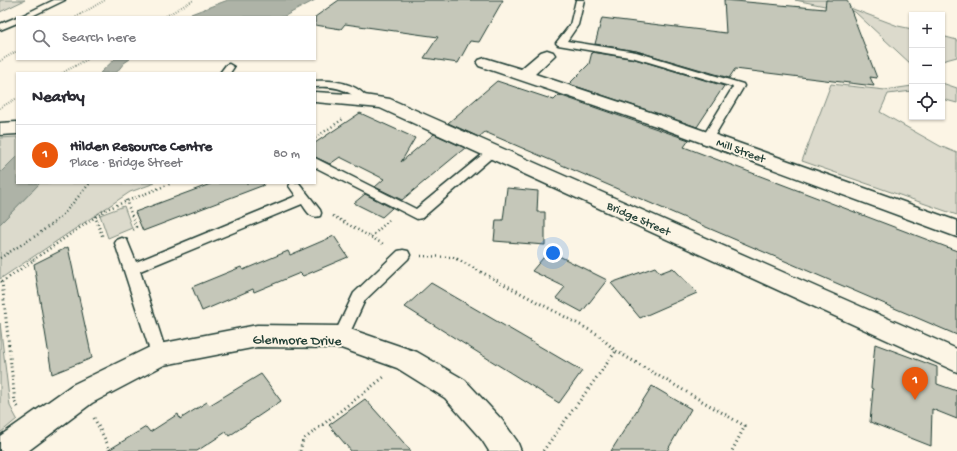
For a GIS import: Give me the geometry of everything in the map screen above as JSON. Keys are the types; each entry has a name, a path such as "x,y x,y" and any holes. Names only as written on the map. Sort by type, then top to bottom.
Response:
{"street":[{"path":"524,76 548,55"},
{"name":"Mill Street","path":"485,64 708,138 957,229"},
{"name":"Bridge Street","path":"316,97 364,100 384,103 957,361"},
{"path":"0,129 16,128"},
{"name":"Glenmore Drive","path":"4,451 82,394 119,374 158,356 257,336 341,337 407,360 455,389 492,430 506,451"}],"lane":[{"path":"25,16 61,0"},
{"path":"580,0 574,25 561,43 636,55 739,86 708,138"},
{"path":"0,27 16,20"},
{"path":"316,84 343,85 359,94 364,100"},
{"path":"316,163 417,215 492,152"},
{"path":"295,186 315,213"},
{"path":"132,269 304,198"},
{"path":"122,243 132,269 158,356"},
{"path":"341,337 359,297 403,255"}],"path":[{"path":"78,16 105,0"},
{"path":"166,16 194,0"},
{"path":"0,61 16,52"},
{"path":"64,72 86,60"},
{"path":"0,108 16,99"},
{"path":"316,137 345,118"},
{"path":"0,258 37,235 61,217 89,184"},
{"path":"33,430 15,402 2,282 95,216 126,200 169,184"},
{"path":"122,243 136,227 126,200"},
{"path":"315,213 328,213 403,255 454,257 597,334 616,351 745,426 732,451"},
{"path":"370,237 390,218"},
{"path":"543,451 616,351"},
{"path":"300,451 303,440 407,360"},
{"path":"82,394 111,451"}],"shaded area":[{"path":"0,0 25,0 0,12"},
{"path":"228,0 315,0 285,16 186,16"},
{"path":"795,0 829,0 898,26 909,28 909,62 855,12"},
{"path":"945,37 957,40 957,57 945,60"},
{"path":"114,60 128,60 117,72 101,72"},
{"path":"831,84 885,90 909,86 909,91 888,94 880,112 940,146 957,153 957,215 802,161"},
{"path":"945,84 957,88 957,103 945,100"},
{"path":"16,137 16,157 0,173 0,138"},
{"path":"16,157 16,184 39,184 0,224 0,173"},
{"path":"39,184 152,184 130,192 0,279 0,224"},
{"path":"124,206 132,228 108,238 100,215"},
{"path":"0,323 10,406 17,419 0,433"}],"building":[{"path":"339,0 503,0 479,42 470,41 458,63 424,58 438,37 345,24 341,29 316,25 316,16"},
{"path":"724,0 825,9 826,0 847,0 877,78 870,77 874,86 735,69 729,78 636,51 595,44 602,18 726,33"},
{"path":"592,52 635,59 724,86 697,127 569,84 589,64"},
{"path":"497,81 554,100 559,95 689,140 684,147 957,251 957,335 485,132 479,137 448,123"},
{"path":"360,113 415,138 401,162 434,134 465,148 402,200 375,187 384,179 340,157 330,164 316,157 316,142"},
{"path":"210,184 264,185 143,231 135,212"},
{"path":"507,188 538,191 537,212 545,212 545,245 494,241 496,220 503,220"},
{"path":"365,194 392,208 382,217 354,203"},
{"path":"334,236 348,257 303,276 300,273 254,292 253,289 202,311 192,287 241,267 243,270 288,251 290,255"},
{"path":"68,247 92,358 52,374 34,264"},
{"path":"549,251 607,280 582,312 556,298 565,287 532,271"},
{"path":"655,267 660,273 673,268 697,293 640,318 611,283"},
{"path":"431,283 582,371 559,403 405,307"},
{"path":"875,344 937,367 937,384 957,391 957,419 932,409 931,446 870,422"},
{"path":"261,374 281,401 229,436 226,432 197,451 107,451 146,427 150,432 178,414 180,419 207,402 210,405"},
{"path":"652,386 691,409 667,451 611,451"},
{"path":"365,399 411,451 351,451 329,425"}],"place":[{"name":"Hilden Resource Centre","path":"915,400"}]}
